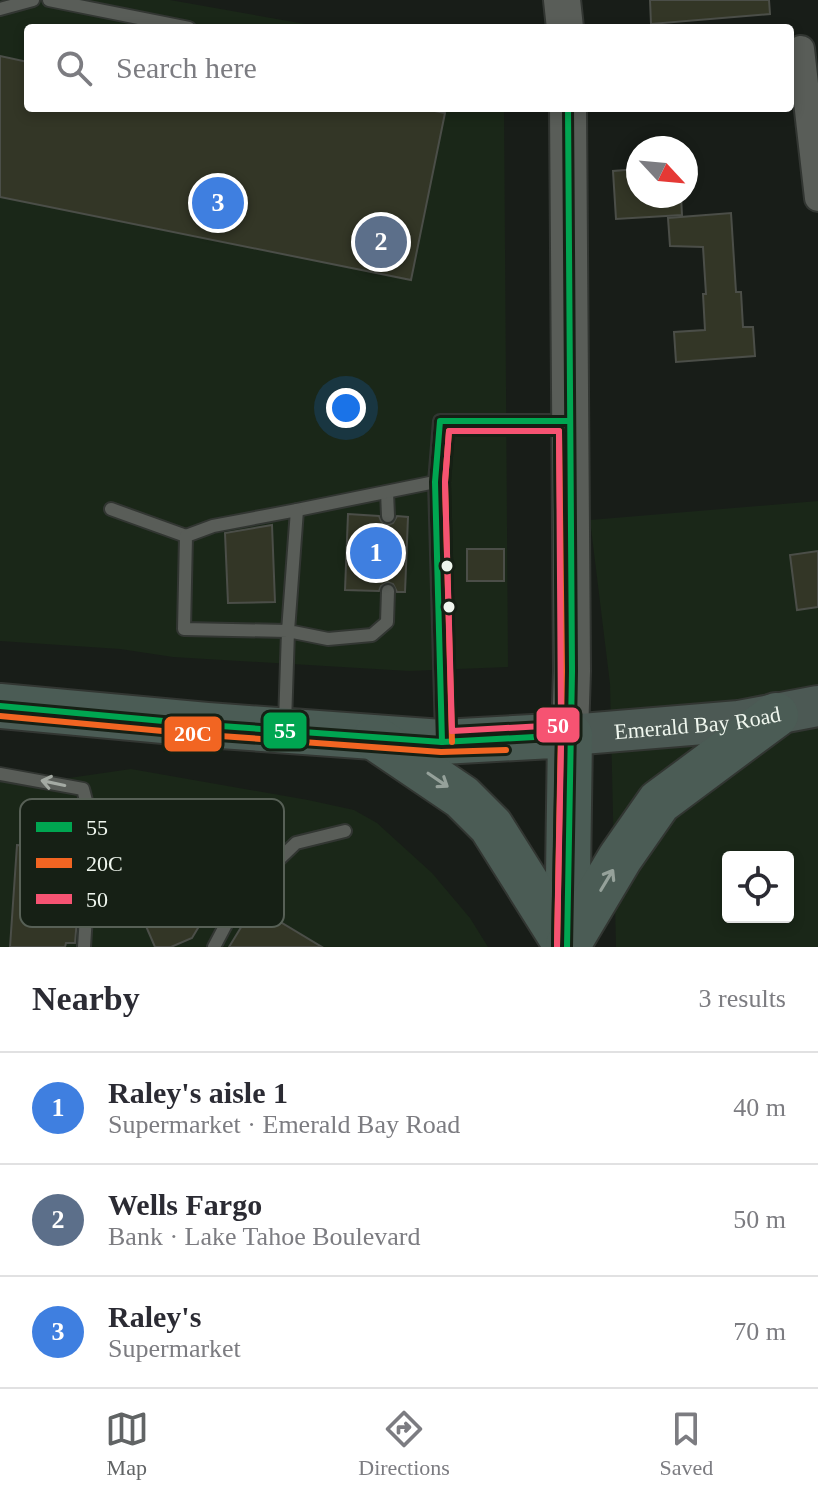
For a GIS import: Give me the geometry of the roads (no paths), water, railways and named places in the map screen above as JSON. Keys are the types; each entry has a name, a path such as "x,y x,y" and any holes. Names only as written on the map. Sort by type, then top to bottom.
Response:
{"highway":[{"name":"Emerald Bay Road","path":"0,706 442,742 570,735"},
{"path":"567,947 620,858 659,802 776,715"},
{"path":"567,947 570,735"},
{"path":"373,737 462,797 491,826 567,947"}],"main road":[{"path":"562,0 565,24"},
{"path":"568,112 570,735"},
{"name":"Emerald Bay Road","path":"570,735 739,721 818,706"}],"street":[{"path":"803,49 818,198"}],"lane":[{"path":"0,9 33,0"},
{"path":"49,0 169,24"},
{"path":"442,742 435,482 440,421 569,421"},
{"path":"111,509 186,536 213,526 435,482"},
{"path":"387,492 388,516"},
{"path":"285,731 288,631 297,510"},
{"path":"186,536 184,629 288,631 328,639 372,635 387,622 388,591"},
{"path":"0,774 83,789 86,799"},
{"path":"284,855 296,843 345,831"},
{"path":"84,947 85,927"},
{"path":"214,947 225,927"}],"place":[{"name":"Raley's","path":"218,203"},
{"name":"Wells Fargo","path":"381,242"},
{"name":"Raley's aisle 1","path":"376,553"}]}
